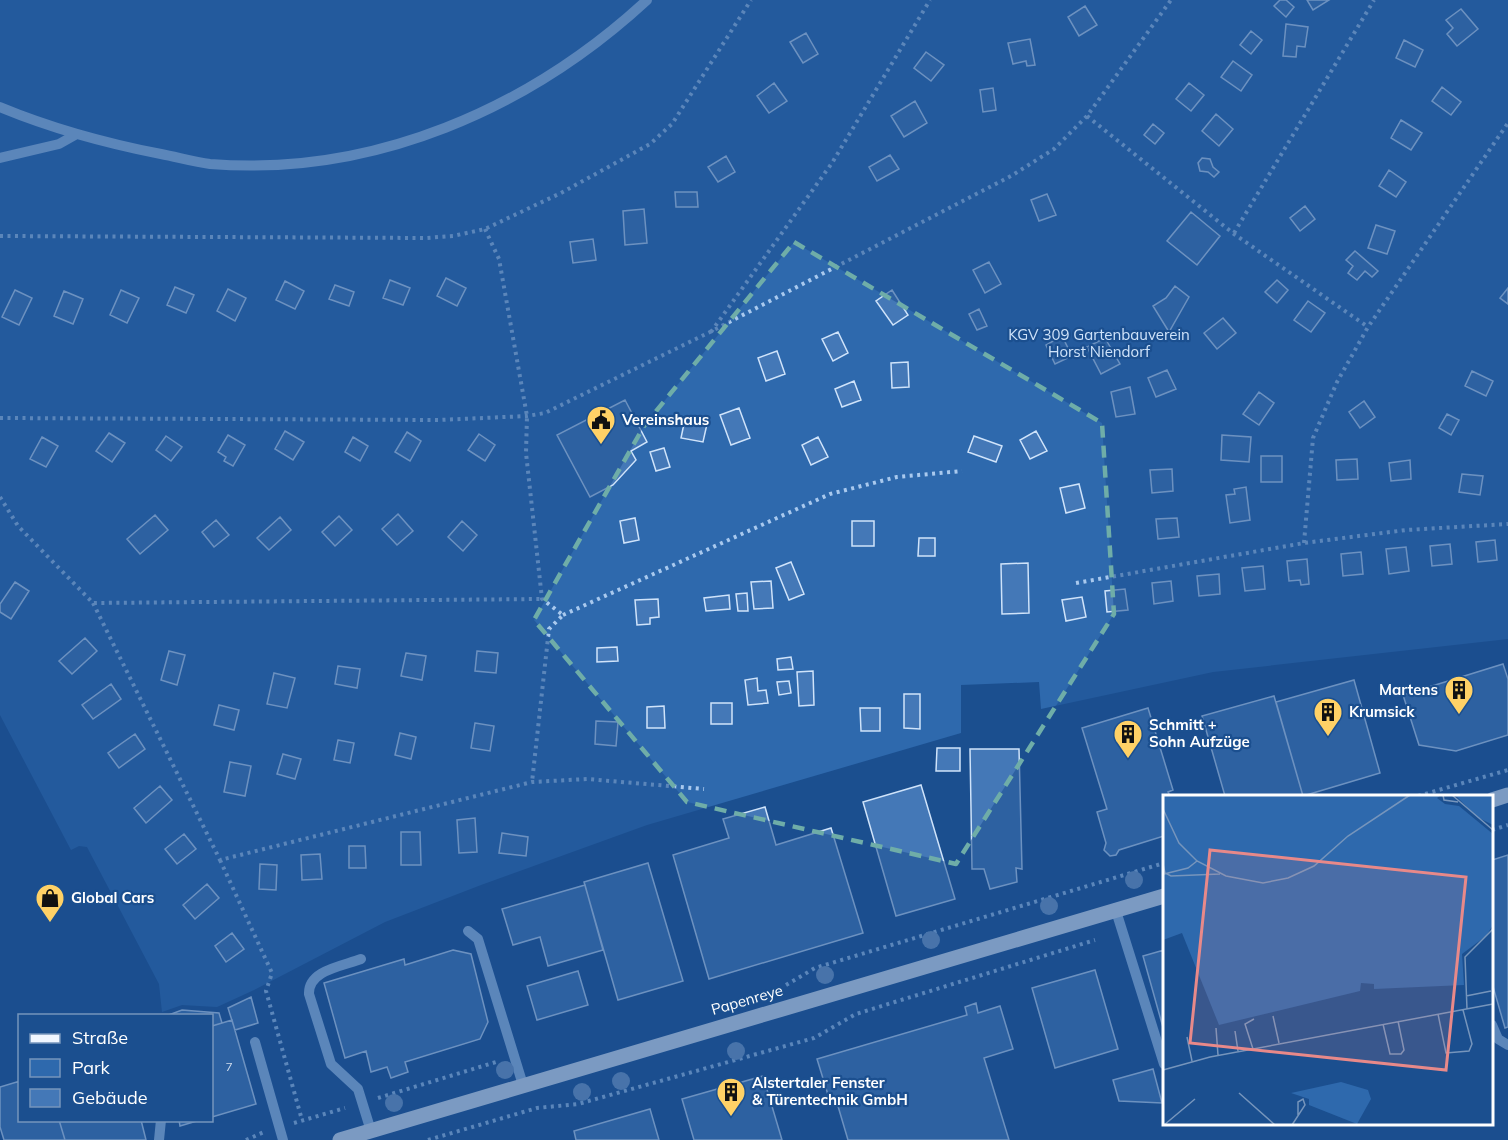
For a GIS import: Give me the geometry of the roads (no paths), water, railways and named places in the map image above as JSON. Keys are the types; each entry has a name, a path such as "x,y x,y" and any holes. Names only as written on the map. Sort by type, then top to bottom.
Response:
{"main road":[{"path":"1493,799 1508,795"},
{"name":"Papenreye","path":"340,1140 1163,896"}],"lane":[{"path":"0,107 75,135 112,145 208,164 257,165 328,161 400,145 471,118 557,71 614,31 647,0"},
{"path":"0,158 59,144 75,135"},
{"path":"1116,911 1163,1061"},
{"path":"468,931 478,939 523,1085"},
{"path":"361,959 320,974 309,988 309,994 331,1064 358,1089 371,1131"},
{"path":"1493,1029 1498,1039 1508,1044"},
{"path":"255,1042 283,1140"},
{"path":"159,1140 161,1122"}],"place":[{"name":"Vereinshaus","path":"601,446"},
{"name":"Martens","path":"1459,716"},
{"name":"Krumsick","path":"1328,738"},
{"name":"Schmitt + Sohn Aufzüge","path":"1128,760"},
{"name":"Global Cars","path":"50,924"},
{"name":"Alstertaler Fenster & Türentechnik GmbH","path":"731,1118"}],"park label":[{"name":"KGV 309 Gartenbauverein Horst Niendorf","path":"1099,344"}]}
